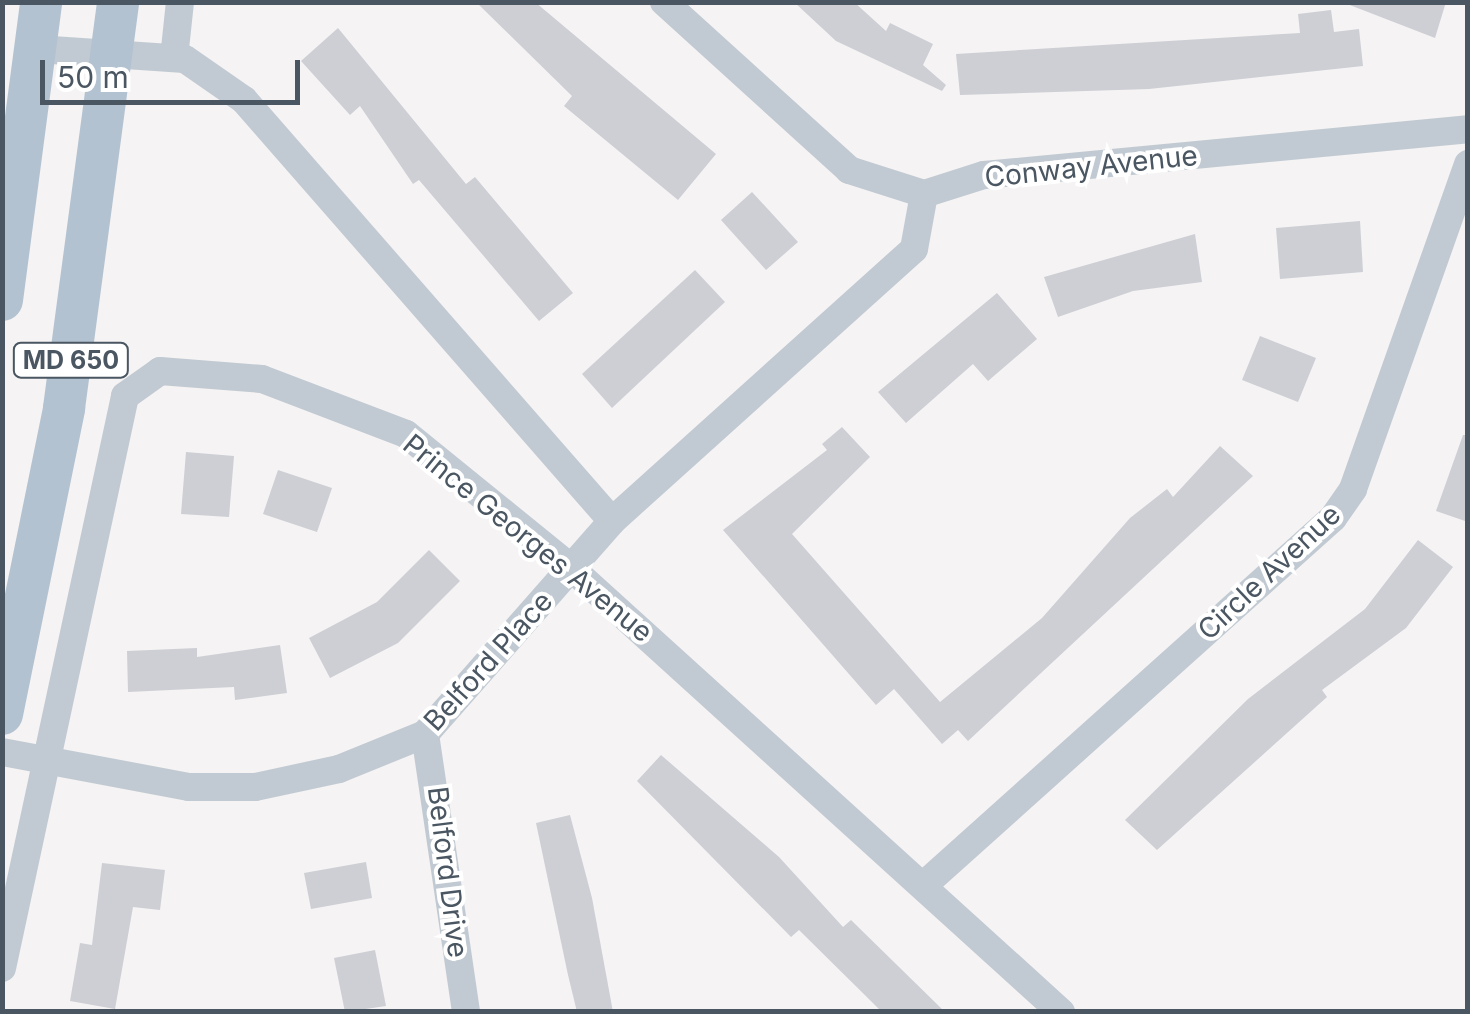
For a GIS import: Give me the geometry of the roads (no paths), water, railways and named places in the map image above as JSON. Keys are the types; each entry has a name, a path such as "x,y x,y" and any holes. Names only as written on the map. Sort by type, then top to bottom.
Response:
{"main road":[{"path":"2,300 42,2"},
{"name":"MD 650","path":"2,714 64,408 118,2"}],"street":[{"path":"174,58 180,2"},
{"path":"664,2 849,170 924,194"},
{"path":"37,49 174,58 244,100 612,521"},
{"name":"Conway Avenue","path":"924,194 984,175 1468,129"},
{"name":"Circle Avenue","path":"925,884 1333,518 1353,489 1468,164"},
{"name":"Belford Place","path":"2,752 189,787 255,786 339,769 425,734 612,521 914,249 924,194"},
{"name":"Prince Georges Avenue","path":"2,968 125,396 160,371 262,378 406,434 570,567 925,884 1061,1012"},
{"name":"Belford Drive","path":"425,734 466,1012"}]}
